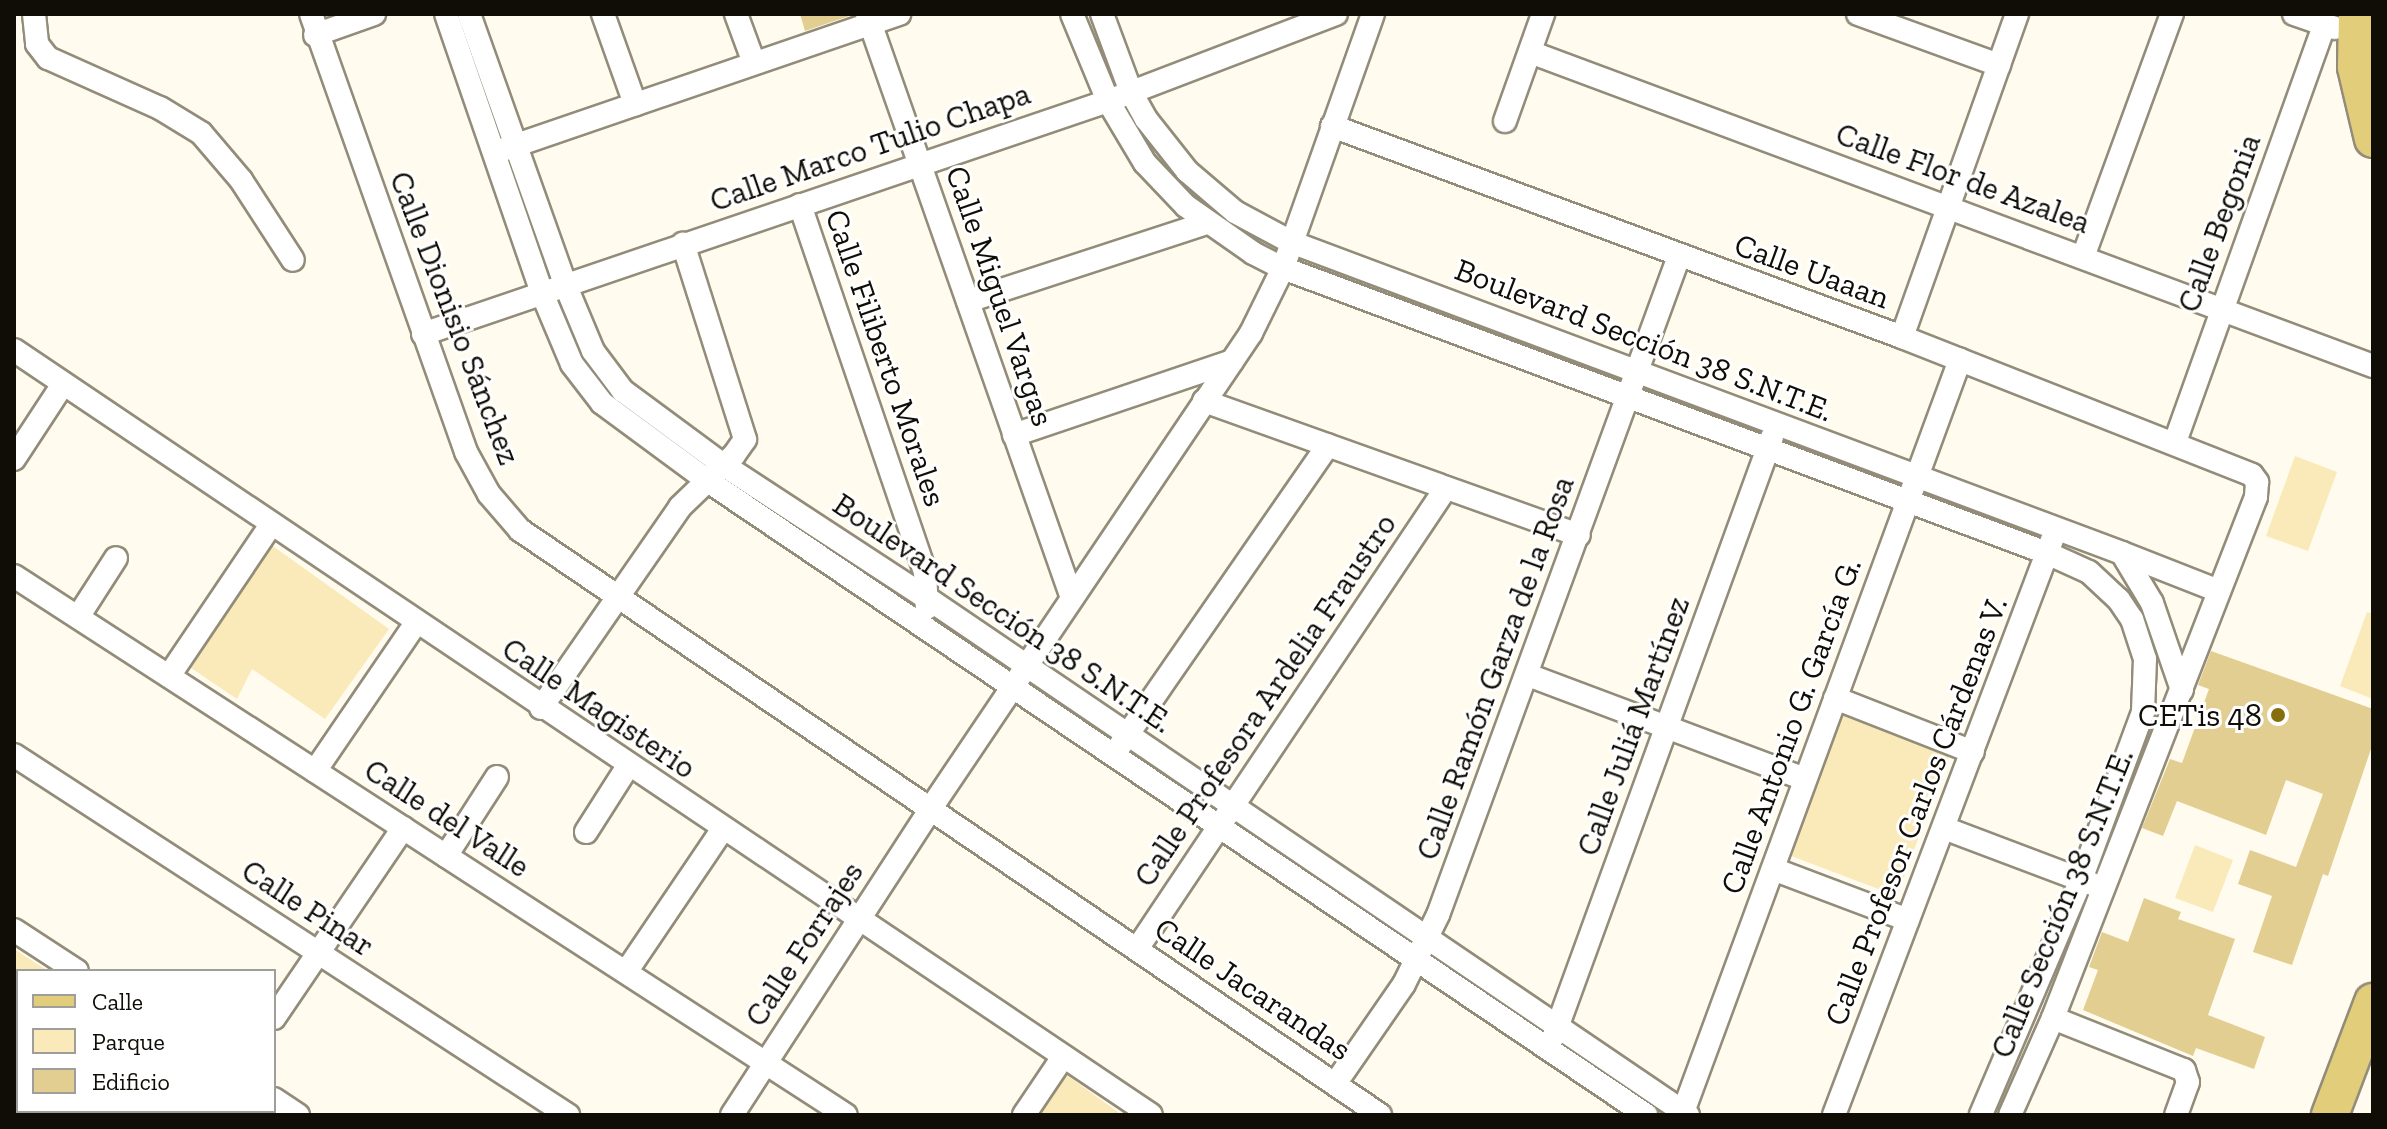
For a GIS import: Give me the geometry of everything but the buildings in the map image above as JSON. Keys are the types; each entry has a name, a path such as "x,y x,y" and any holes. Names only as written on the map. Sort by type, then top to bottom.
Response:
{"main road":[{"path":"2352,28 2373,139"},
{"path":"2330,1115 2366,1040 2373,1002"},
{"path":"2356,1115 2373,1069"}],"street":[{"path":"34,14 37,44 48,58 160,108 201,133 241,180 293,260"},
{"path":"313,24 374,14"},
{"name":"Boulevard Sección 38 S.N.T.E.","path":"446,14 542,293 572,364 586,385 622,420 927,598 1233,806 1423,949 1549,1049 1646,1115"},
{"name":"Boulevard Sección 38 S.N.T.E.","path":"469,14 565,284 593,351 617,385 714,472 924,625 1219,827 1557,1026 1684,1114"},
{"path":"603,14 635,104"},
{"path":"736,14 754,63"},
{"path":"494,153 754,63 869,19 899,14"},
{"name":"Boulevard Sección 38 S.N.T.E.","path":"1072,14 1108,101 1145,163 1206,223 1283,268 2047,553 2089,572 2104,584 2119,600 2140,639"},
{"name":"Boulevard Sección 38 S.N.T.E.","path":"1102,14 1131,92 1163,144 1210,194 1261,228 1291,242 2219,591"},
{"name":"Calle Marco Tulio Chapa","path":"423,334 1108,101 1336,14"},
{"name":"Calle Forrajes","path":"732,1115 931,808 1261,315 1283,268 1373,14"},
{"path":"1505,121 1543,14"},
{"path":"1858,14 1999,65"},
{"path":"1902,337 2017,14"},
{"path":"2083,257 2172,14"},
{"path":"2294,14 2352,28"},
{"name":"Calle Miguel Vargas","path":"869,19 1072,598"},
{"name":"Calle Dionisio Sánchez","path":"313,24 466,452 489,494 520,530 540,547 931,808"},
{"name":"Calle Begonia","path":"2175,442 2223,309 2352,28"},
{"name":"Calle Flor de Azalea","path":"1530,52 2373,366"},
{"name":"Calle Uaaan","path":"1332,126 1902,337 2244,469 2252,475 2258,490"},
{"name":"Calle Filiberto Morales","path":"800,205 925,572 927,598 924,625"},
{"path":"968,301 1206,223"},
{"path":"541,708 680,507 741,448 744,431 683,244"},
{"name":"Calle Ramón Garza de la Rosa","path":"1335,1084 1423,949 1528,675 1679,256"},
{"name":"Calle Magisterio","path":"14,350 541,708 1151,1115"},
{"name":"Calle Antonio G. García G.","path":"1684,1114 1960,360"},
{"path":"1014,435 1232,361"},
{"path":"14,459 63,384"},
{"path":"1204,401 1579,535"},
{"name":"Calle Juliá Martínez","path":"1549,1049 1776,425"},
{"path":"1114,755 1328,445"},
{"name":"Calle Profesora Ardelia Fraustro","path":"1137,949 1446,488"},
{"name":"Calle Sección 38 S.N.T.E.","path":"2010,1115 2053,1018 2258,490"},
{"path":"169,676 271,525"},
{"name":"Calle Profesor Carlos Cárdenas V.","path":"1834,1115 2057,529"},
{"path":"2122,553 2152,603 2182,690"},
{"path":"78,617 116,558"},
{"name":"Calle del Valle","path":"14,576 846,1115"},
{"path":"315,771 416,623"},
{"name":"Calle Sección 38 S.N.T.E.","path":"1986,1113 2081,880 2143,712 2146,678 2140,639"},
{"path":"1528,675 1805,779"},
{"path":"1835,698 1973,752"},
{"name":"Calle Pinar","path":"14,755 568,1115"},
{"path":"586,832 628,766"},
{"path":"446,856 497,777"},
{"name":"Calle Jacarandas","path":"931,808 1380,1115"},
{"path":"276,1015 403,828"},
{"path":"1944,828 2103,888"},
{"path":"626,972 723,829"},
{"path":"1773,869 1908,920"},
{"path":"14,930 74,969"},
{"path":"2053,1018 2184,1070 2188,1082 2176,1115"},
{"path":"1024,1115 1063,1057"},
{"path":"276,1100 298,1115"}],"green space":[{"path":"2295,456 2337,472 2308,551 2266,536"},
{"path":"270,544 389,629 325,719 252,669 237,699 191,668"},
{"path":"2367,612 2373,614 2373,699 2340,686"},
{"path":"1839,708 1951,750 1897,896 1786,854"},
{"path":"2195,845 2233,860 2213,912 2175,898"},
{"path":"14,949 45,969 16,969 16,1113 48,1113 14,1115"},
{"path":"1064,1073 1122,1115 1034,1115"}],"place":[{"name":"CETis 48","path":"2278,715"}]}
